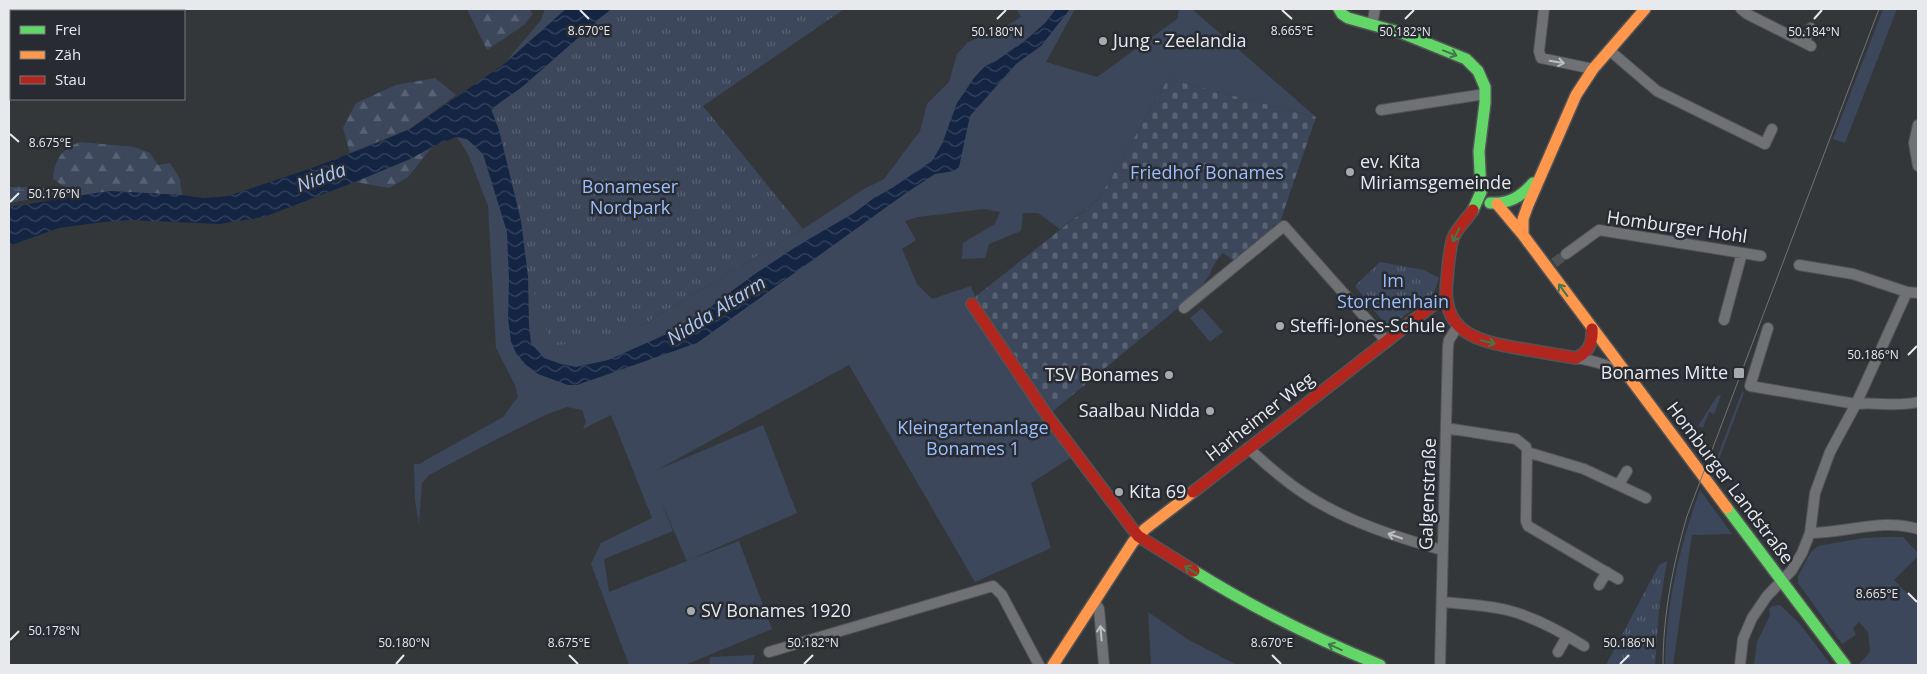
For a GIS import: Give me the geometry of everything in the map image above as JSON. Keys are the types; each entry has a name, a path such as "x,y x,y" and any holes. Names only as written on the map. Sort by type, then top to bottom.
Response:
{"street":[{"path":"1339,9 1348,18 1402,33 1466,59 1478,70 1485,87 1478,157 1481,188 1478,202 1453,240 1446,298 1450,313 1458,326 1470,336 1487,343 1599,362 1613,367 1630,378"},
{"path":"1372,24 1376,9"},
{"path":"1544,9 1539,51 1541,58 1593,69"},
{"path":"1478,202 1497,204 1515,200 1527,191 1538,176 1576,96 1593,69 1645,9"},
{"path":"1741,9 1747,14 1808,44 1811,28"},
{"path":"1610,50 1657,92 1764,144 1772,129"},
{"path":"1381,110 1485,94"},
{"path":"1918,125 1914,143 1918,166"},
{"path":"1523,235 1522,222 1535,190 1538,176"},
{"name":"Homburger Landstraße","path":"1497,204 1513,225 1551,265 1592,329 1845,665"},
{"path":"1184,308 1284,226 1387,342"},
{"name":"Homburger Hohl","path":"1566,254 1599,230 1761,256"},
{"path":"1724,320 1742,253"},
{"path":"1799,265 1853,274 1907,292 1918,293"},
{"path":"1740,665 1746,628 1759,607 1797,562 1810,533 1815,494 1830,452 1856,404 1907,292"},
{"name":"Harheimer Weg","path":"1053,665 1138,536 1152,523 1433,305 1446,298"},
{"path":"972,304 1049,418 1138,536 1245,602 1318,640 1380,665"},
{"name":"Galgenstraße","path":"1440,665 1448,346 1449,340 1458,326"},
{"path":"1768,328 1750,386 1856,404 1897,405 1918,402"},
{"path":"1576,358 1582,356 1590,347 1593,336 1592,329"},
{"path":"1446,428 1516,439 1526,446 1526,521 1528,526 1618,579"},
{"path":"1248,448 1278,475 1316,501 1351,519 1395,536 1442,550"},
{"path":"1527,452 1578,466 1646,498"},
{"path":"1619,484 1627,471"},
{"path":"1810,533 1885,525 1918,529"},
{"path":"1599,584 1607,572"},
{"path":"769,652 993,586 1002,595 1039,665"},
{"path":"1095,602 1099,609 1104,665"},
{"path":"1442,602 1506,610 1539,621 1584,646"},
{"path":"1558,652 1567,636"}],"green space":[{"path":"467,9 529,9 533,14 524,25 487,50"},
{"path":"545,9 566,9 504,64 541,20"},
{"name":"Bonameser Nordpark","path":"606,9 844,9 703,106 803,229 637,328 584,341 552,346 529,278 493,107"},
{"name":"Kleingartenanlage Bonames 1","path":"1016,9 1075,9 1046,62 1097,77 1177,19 1179,9 1192,9 1316,117 1168,79 1099,199 1060,229 1038,213 1023,213 1021,231 989,244 985,258 962,259 963,243 995,224 1000,212 984,209 918,217 905,221 916,240 902,249 917,284 932,299 971,286 975,297 970,312 1072,457 1031,483 1051,548 975,582 849,365 657,470 763,425 797,513 689,560 739,541 772,629 685,665 629,665 591,564 601,543 652,518 611,415 583,429 586,422 582,410 567,407 545,415 429,475 422,483 419,524 415,501 414,464 419,464 503,417 518,397 515,385 496,348 488,206 468,154 457,137 522,87 637,328 803,229 862,190 884,179 920,131 927,104 949,82 957,54 968,42 1008,25 1021,17","holes":["660,499 687,561 609,592 604,559 673,531"]},
{"path":"1883,9 1897,9 1845,143 1833,139"},
{"path":"435,78 456,95 410,129 350,153 343,128 356,103 396,85"},
{"name":"Friedhof Bonames","path":"1168,79 1316,117 1279,225 1274,225 1268,234 1236,262 1223,253 1195,294 1053,411 975,297 1099,199"},
{"path":"80,142 134,147 150,153 158,165 170,163 180,179 182,195 109,191 77,196 53,179 55,166 60,156 68,148"},
{"path":"432,147 408,177 389,188 355,182 410,159"},
{"path":"9,187 37,187 59,192 54,195 9,203"},
{"name":"Im Storchenhain","path":"1380,262 1424,270 1439,278 1434,293 1388,328 1355,286"},
{"path":"1202,308 1223,332 1210,342 1190,318"},
{"path":"1742,392 1744,393 1718,462 1718,455"},
{"path":"1718,395 1721,396 1714,414 1709,412 1703,428 1698,426"},
{"path":"1700,490 1732,534 1692,535 1673,665 1665,665 1668,620 1675,576"},
{"path":"1903,537 1918,553 1918,556 1894,580 1918,604 1918,665 1858,665 1870,652 1868,632 1859,622 1853,628 1856,635 1842,644 1798,583 1798,576 1811,552 1818,546 1863,538"},
{"path":"1667,561 1659,610 1655,665 1606,665 1659,565"},
{"path":"1780,605 1800,624 1831,665 1754,665 1757,642 1770,615 1769,609 1772,606"},
{"path":"1148,612 1189,640 1237,665 1151,665"},
{"path":"755,655 752,665 709,665 710,657"}],"water":[{"path":"566,9 611,9 522,87 491,109 499,130 521,221 528,276 531,343 544,358 576,367 608,360 685,326 752,276 797,246 854,213 932,161 942,144 957,103 974,78 985,66 996,61 1027,39 1045,23 1056,9 1070,9 1041,46 1016,64 970,116 959,167 954,171 935,174 906,193 697,343 577,385 568,385 538,374 526,365 516,353 511,342 508,318 507,232 483,154 467,139 456,137 355,182 264,217 219,224 129,220 104,222 59,228 9,246 9,207 109,191 204,198 228,196 312,168 410,129 504,64"}],"tunnel":[{"path":"1554,263 1566,254"}],"tram line":[{"path":"1663,665 1663,646 1670,590 1687,516 1879,9"}],"traffic: fast":[{"path":"1339,9 1348,18 1402,33 1466,59 1478,71 1485,87 1485,103 1479,151 1481,192 1473,210"},
{"path":"1490,203 1514,199 1533,183"},
{"path":"1727,508 1845,665"},
{"path":"1194,571 1285,622 1380,665"}],"traffic: slow":[{"path":"1523,235 1523,219 1528,205 1576,95 1593,69 1645,9"},
{"path":"1497,204 1523,235 1727,508"},
{"path":"1053,665 1133,542 1145,529 1193,492"}],"traffic: jam":[{"path":"1473,210 1455,234 1450,254 1446,298 1450,313 1457,324 1466,332 1492,343 1576,358 1587,350 1592,339 1592,329"},
{"path":"1193,492 1433,305 1446,298"},
{"path":"972,304 1049,418 1138,536 1194,571"}],"place":[{"name":"Jung - Zeelandia","path":"1103,41"},
{"name":"ev. Kita Miriamsgemeinde","path":"1350,172"},
{"name":"Steffi-Jones-Schule","path":"1280,326"},
{"name":"Bonames Mitte","path":"1739,373"},
{"name":"TSV Bonames","path":"1169,375"},
{"name":"Saalbau Nidda","path":"1210,411"},
{"name":"Kita 69","path":"1119,492"},
{"name":"SV Bonames 1920","path":"691,611"}],"water label":[{"name":"Nidda","path":"321,177"},
{"name":"Nidda Altarm","path":"716,310"}]}
